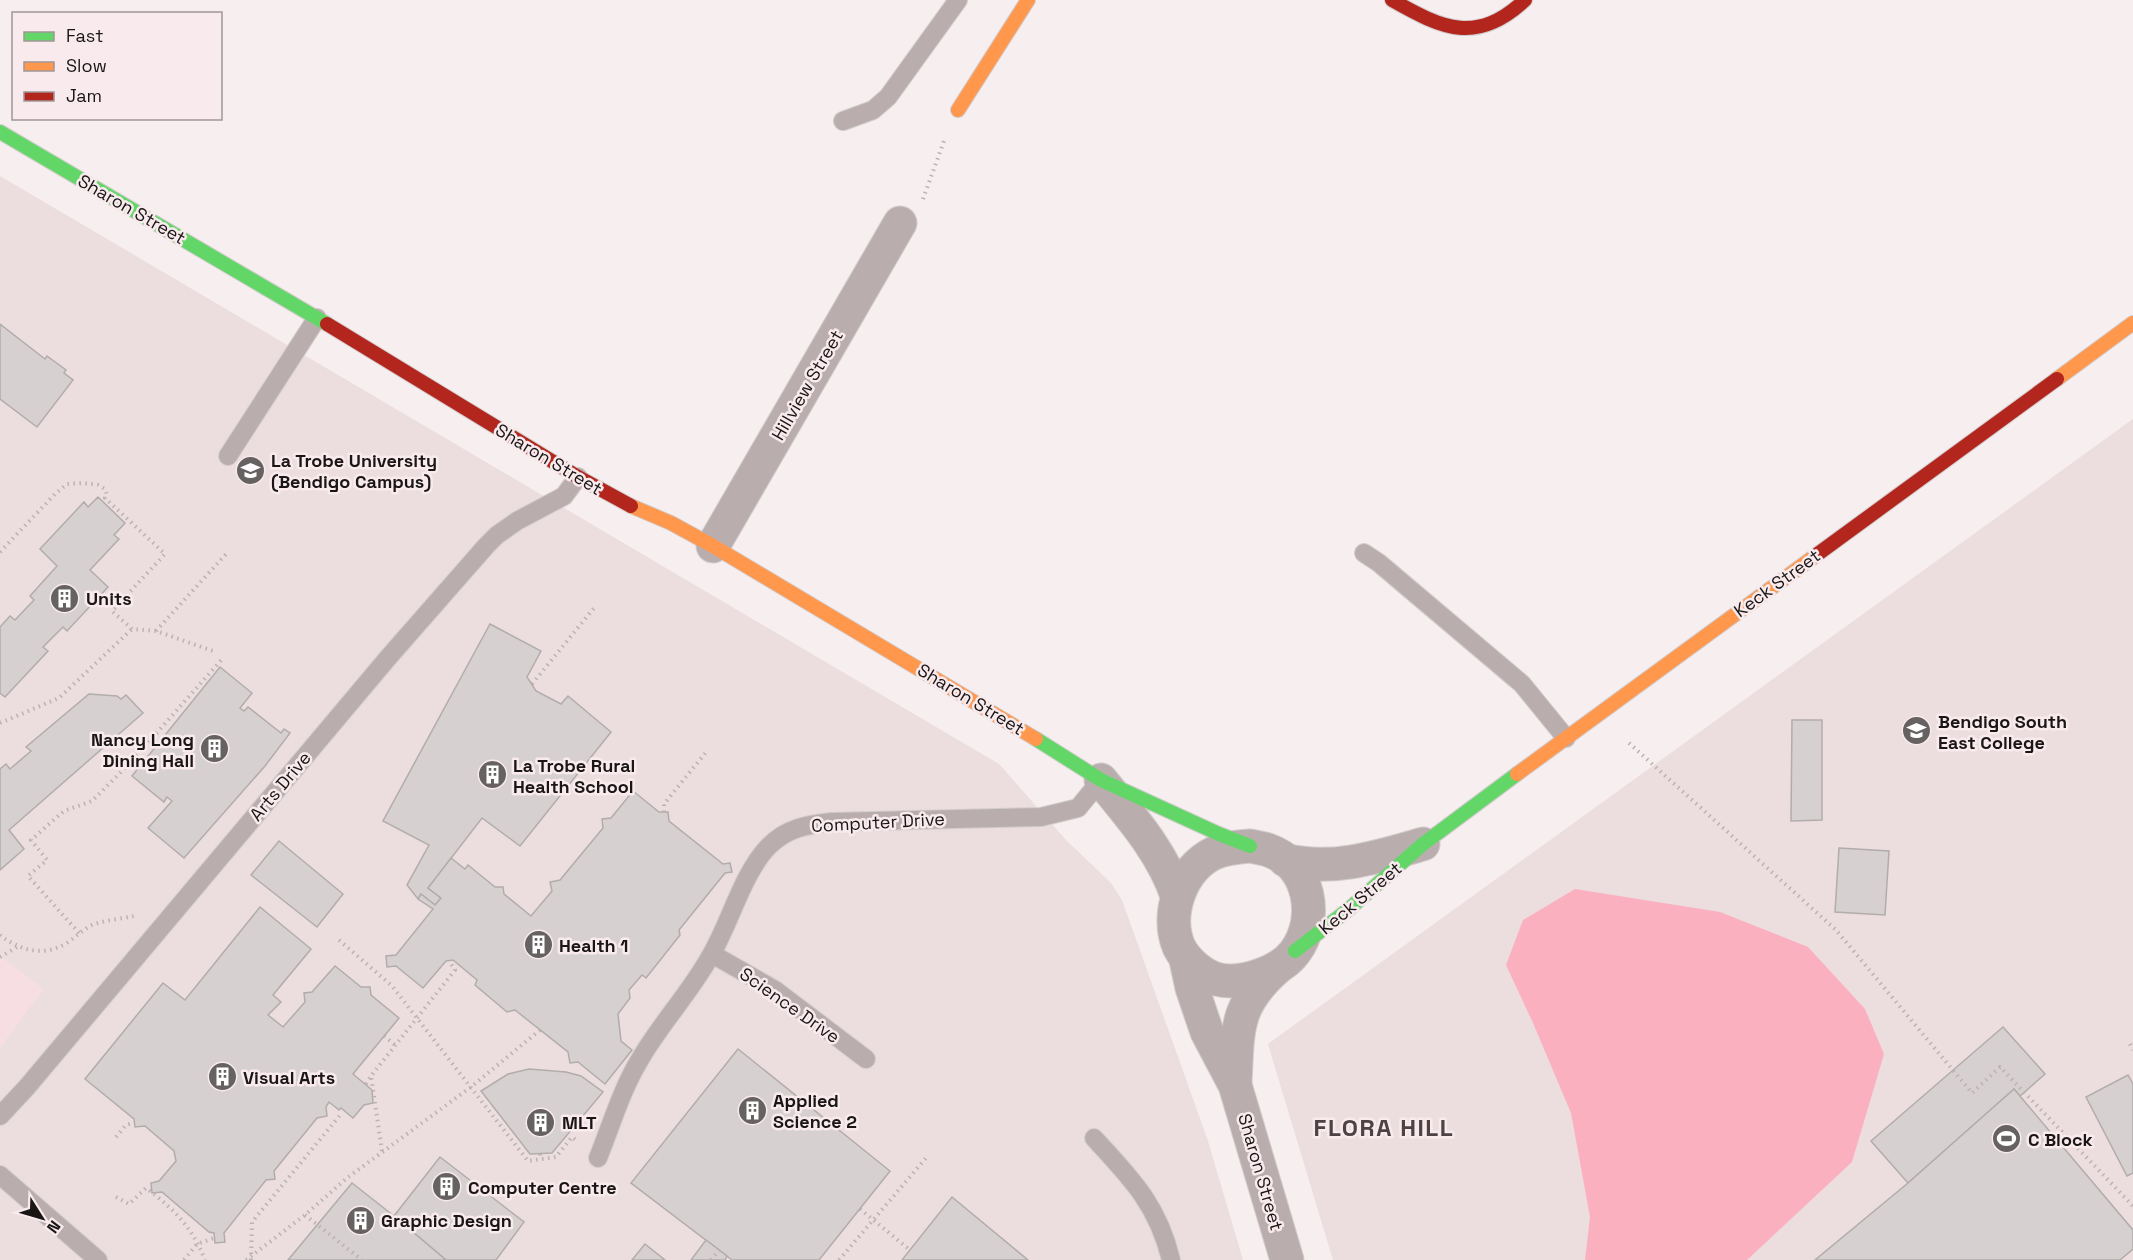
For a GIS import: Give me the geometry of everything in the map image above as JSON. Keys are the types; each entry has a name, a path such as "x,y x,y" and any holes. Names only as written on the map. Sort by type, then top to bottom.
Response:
{"street":[{"path":"958,110 1028,0"},
{"path":"1392,0 1417,15 1449,27 1473,30 1494,24 1514,12 1524,0"},
{"name":"Sharon Street","path":"0,132 317,318 578,477 630,506 671,523 712,546 988,709 1101,780 1250,846"},
{"name":"Hillview Street","path":"712,546 900,223"},
{"name":"Keck Street","path":"1287,958 1349,909 1423,844 2133,323"},
{"name":"Sharon Street","path":"1101,780 1155,850 1178,896"},
{"name":"Keck Street","path":"1285,860 1306,865 1320,865 1371,859 1423,844"},
{"path":"1250,846 1268,850 1285,860 1299,874 1308,893 1310,914 1305,933 1287,958 1242,979 1215,979 1186,960 1179,946 1175,933 1174,914 1178,896 1186,880 1197,866 1213,854 1231,848 1250,846"},
{"name":"Sharon Street","path":"1235,1085 1238,1027 1244,1009 1264,979 1287,958"},
{"name":"Sharon Street","path":"1186,960 1192,988 1207,1032 1235,1085 1287,1260"}],"lane":[{"path":"843,121 873,111 888,97 958,0"},
{"path":"228,456 317,318"},
{"name":"Arts Drive","path":"0,1116 27,1087 387,658 486,546 512,525 564,496 578,477"},
{"path":"1364,553 1379,563 1522,684 1566,738"},
{"name":"Computer Drive","path":"598,1158 639,1060 712,954 756,863 767,847 791,830 804,825 831,822 1041,817 1078,808 1101,780"},
{"name":"Science Drive","path":"712,954 775,990 866,1059"},
{"path":"1094,1138 1126,1172 1147,1199 1160,1222 1171,1260"},
{"path":"0,1175 98,1260"}],"path":[{"path":"900,223 914,212 921,202 958,110"},
{"path":"0,552 67,484 99,485 105,489 107,495 105,498 165,554 112,611 132,629 156,631 213,651"},
{"path":"156,631 227,553"},
{"path":"532,684 594,608"},
{"path":"0,723 59,698 132,629"},
{"path":"79,933 28,876 47,860 31,840 64,811 92,801 130,764 224,657"},
{"path":"1629,743 1836,930 1972,1093 2000,1067 2133,1206"},
{"path":"664,812 664,804 707,751"},
{"path":"0,935 17,947 30,950 53,949 65,944 94,924 134,916 156,933"},
{"path":"339,940 392,986 528,1161 556,1157 572,1137 598,1158"},
{"path":"0,957 17,947"},
{"path":"366,1084 455,970 449,961"},
{"path":"246,1260 382,1151 471,1087 540,1030"},
{"path":"384,1036 395,1045"},
{"path":"2133,1045 2130,1044 2133,1050"},
{"path":"371,1076 382,1151"},
{"path":"251,1258 252,1222 341,1114"},
{"path":"116,1137 126,1125 134,1123"},
{"path":"540,1154 541,1160"},
{"path":"839,1260 926,1158"},
{"path":"117,1197 129,1204 147,1188 183,1220 205,1260"},
{"path":"860,1209 910,1250"},
{"path":"305,1215 363,1260"},
{"path":"184,1260 197,1244 214,1238"},
{"path":"711,1260 719,1250"}],"shaded area":[{"name":"La Trobe University (Bendigo Campus)","path":"0,176 999,764 1066,840 1111,883 1122,900 1208,1141 1243,1260 0,1260"},
{"name":"Bendigo South East College","path":"2133,419 2133,1260 1333,1260 1268,1044"},
{"path":"1575,889 1720,912 1808,947 1865,1009 1884,1054 1852,1162 1747,1260 1585,1260 1590,1217 1571,1113 1506,965 1523,920"},
{"path":"0,956 44,989 0,1048"}],"building":[{"path":"0,324 45,359 47,356 66,370 64,373 73,380 37,427 0,399"},
{"name":"Units","path":"98,497 125,523 114,535 119,539 90,570 108,587 67,631 63,627 43,647 48,651 5,697 0,693 0,627 10,616 15,620 34,600 30,596 57,566 40,549 84,502 88,507"},
{"name":"La Trobe Rural Health School","path":"490,624 541,651 527,677 536,691 561,704 568,696 611,732 520,846 482,818 428,888 441,898 435,905 421,894 418,899 407,885 429,845 383,821"},
{"name":"Nancy Long Dining Hall","path":"220,667 252,693 240,708 244,711 248,707 281,733 284,729 290,733 265,766 184,858 148,828 172,801 167,797 164,802 132,776"},
{"path":"89,694 117,696 121,699 126,695 143,713 9,830 24,849 0,870 0,769 6,764 10,769 31,751 26,747"},
{"path":"1792,720 1822,720 1822,820 1791,821"},
{"name":"Health 1","path":"633,791 659,812 668,812 669,821 723,864 730,863 732,872 725,873 679,930 680,935 646,978 642,975 629,990 630,998 618,1014 621,1041 632,1050 605,1084 578,1062 570,1063 568,1052 515,1010 507,1012 475,985 477,980 453,960 446,961 423,988 396,966 387,967 386,956 396,955 433,909 418,899 421,894 435,905 441,898 428,888 451,858 465,869 468,865 495,887 503,887 504,894 531,916 552,891 550,882 560,880 603,828 602,819 611,818"},
{"path":"279,841 343,894 317,927 251,875"},
{"path":"1839,848 1889,851 1885,915 1835,912"},
{"name":"Visual Arts","path":"260,907 311,949 273,995 281,1002 268,1015 283,1027 305,1002 304,993 312,992 335,966 361,987 370,987 371,995 399,1018 353,1074 372,1090 373,1103 364,1105 353,1118 329,1102 326,1107 327,1116 317,1118 274,1171 275,1179 266,1180 224,1233 225,1242 215,1243 214,1233 209,1232 162,1192 152,1193 151,1183 159,1181 176,1161 174,1151 145,1126 135,1127 134,1119 85,1079 163,983 185,1000"},
{"path":"2003,1027 2045,1074 2020,1096 2014,1089 1908,1183 1871,1141"},
{"name":"Applied Science 2","path":"738,1049 890,1171 819,1260 732,1260 631,1183"},
{"name":"MLT","path":"529,1069 566,1072 581,1076 603,1092 552,1153 530,1154 481,1091 508,1074"},
{"path":"2128,1075 2133,1084 2133,1173 2127,1176 2086,1097"},
{"name":"C Block","path":"2014,1089 2133,1230 2133,1249 2120,1260 1815,1260 1908,1183"},
{"name":"Computer Centre","path":"440,1157 524,1222 496,1260 446,1260 394,1216"},
{"name":"Graphic Design","path":"352,1183 394,1216 446,1260 288,1260"},
{"path":"952,1197 1028,1260 902,1260"},
{"path":"706,1240 727,1256 725,1260 691,1260"},
{"path":"645,1244 665,1260 632,1260"}],"traffic: fast":[{"path":"0,132 327,324"},
{"path":"1036,739 1101,780 1250,846"},
{"path":"1295,951 1349,909 1423,844 1517,774"}],"traffic: slow":[{"path":"958,110 1028,0"},
{"path":"2057,379 2133,323"},
{"path":"631,506 671,523 713,546 1036,739"},
{"path":"1517,774 1815,556"}],"traffic: jam":[{"path":"1392,0 1428,19 1460,28 1491,23 1508,14 1525,0"},
{"path":"327,324 578,477 631,506"},
{"path":"1815,556 2057,379"}],"place":[{"name":"La Trobe University (Bendigo Campus)","path":"250,470"},
{"name":"Units","path":"65,598"},
{"name":"Bendigo South East College","path":"1917,731"},
{"name":"Nancy Long Dining Hall","path":"215,749"},
{"name":"La Trobe Rural Health School","path":"492,775"},
{"name":"Health 1","path":"538,945"},
{"name":"Visual Arts","path":"222,1077"},
{"name":"Applied Science 2","path":"752,1110"},
{"name":"MLT","path":"541,1122"},
{"name":"C Block","path":"2007,1139"},
{"name":"Computer Centre","path":"447,1187"},
{"name":"Graphic Design","path":"360,1220"}],"district":[{"name":"FLORA HILL","path":"1384,1127"}]}
